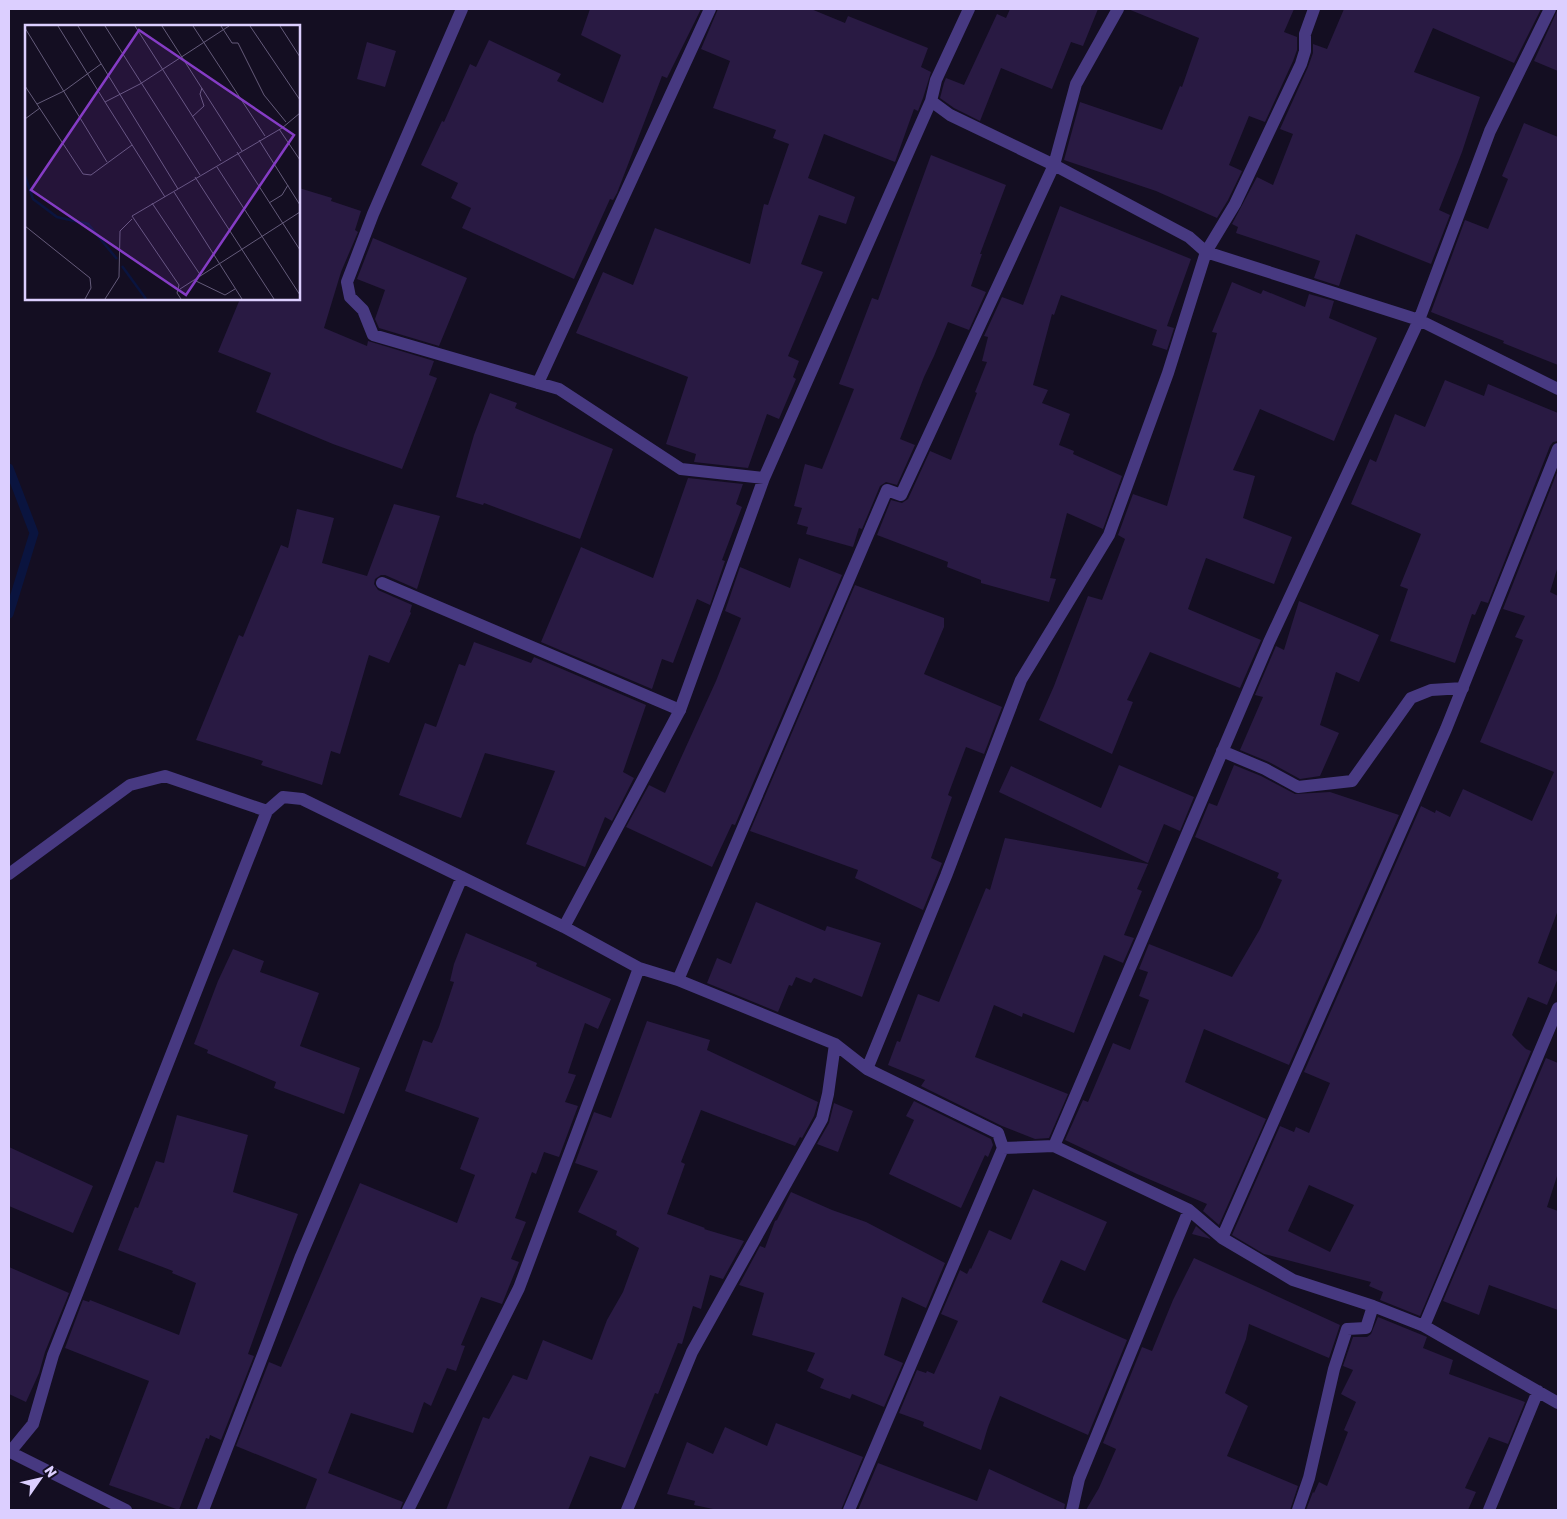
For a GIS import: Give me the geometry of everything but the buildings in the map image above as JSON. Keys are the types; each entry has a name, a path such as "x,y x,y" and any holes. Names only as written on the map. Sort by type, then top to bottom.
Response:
{"street":[{"path":"462,9 373,214 347,282 350,297 363,310 373,336 559,389 682,469 764,478"},
{"path":"538,383 710,9"},
{"path":"564,927 680,710 764,478 931,102 936,80 969,9"},
{"path":"678,980 887,490 901,495 1054,165 1076,84 1118,9"},
{"path":"868,1069 946,876 1021,680 1108,535 1168,373 1206,252 1235,204 1301,64 1305,51 1305,34 1314,9"},
{"path":"1054,1146 1269,642 1419,320 1490,131 1550,9"},
{"path":"931,102 950,115 1054,165 1189,237 1206,252 1419,320 1558,389"},
{"path":"1222,1238 1446,729 1558,449"},
{"path":"382,583 680,710"},
{"path":"1222,751 1265,769 1298,787 1352,781 1411,698 1432,690 1463,688"},
{"path":"9,874 130,785 165,776 267,811"},
{"path":"126,1510 10,1452 33,1424 53,1355 267,811 283,797 302,799 564,927 639,968 678,980 834,1044 868,1069 998,1133 1003,1148 849,1510"},
{"path":"203,1510 301,1256 462,877"},
{"path":"408,1510 519,1288 639,968"},
{"path":"1424,1326 1558,1008"},
{"path":"627,1510 692,1352 822,1120 828,1094 834,1044"},
{"path":"1003,1148 1054,1146 1189,1210 1222,1238 1293,1280 1373,1306 1424,1326 1558,1403"},
{"path":"1072,1510 1079,1479 1189,1210"},
{"path":"1298,1510 1309,1478 1334,1369 1347,1329 1366,1328 1373,1306"},
{"path":"1489,1510 1538,1391"}],"waterway":[{"path":"9,468 34,533 9,614"}]}
